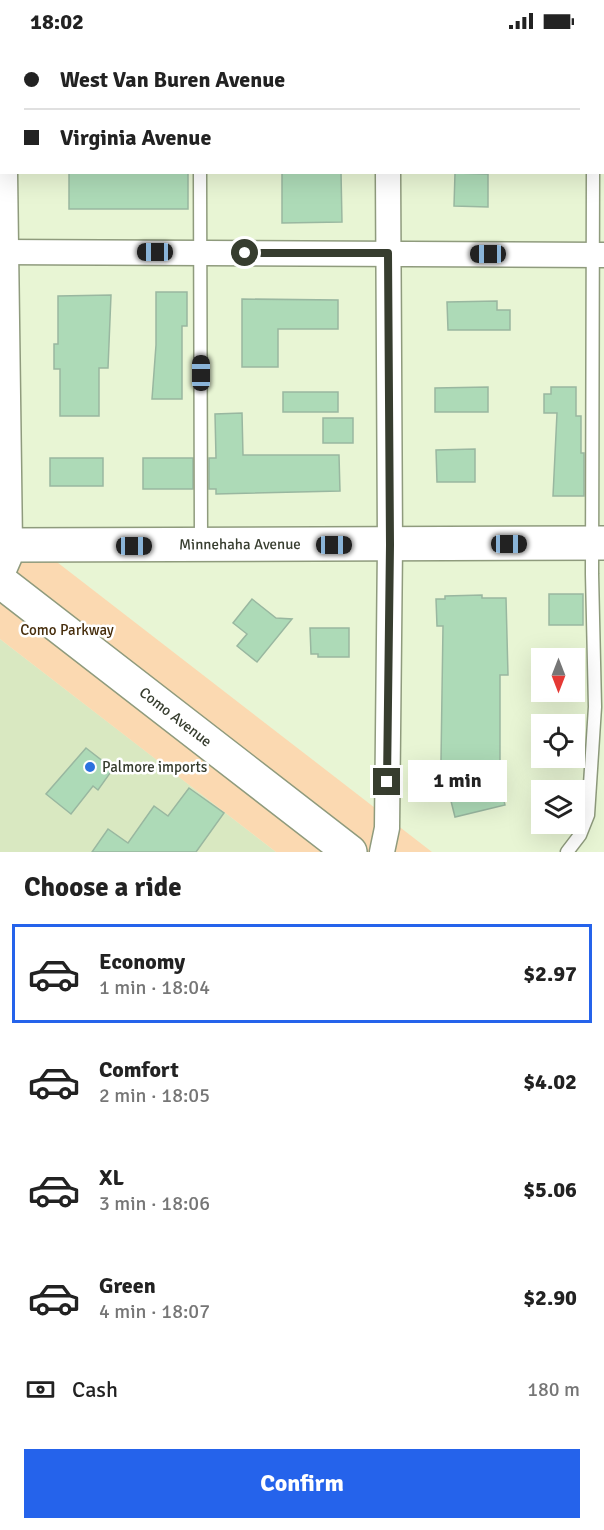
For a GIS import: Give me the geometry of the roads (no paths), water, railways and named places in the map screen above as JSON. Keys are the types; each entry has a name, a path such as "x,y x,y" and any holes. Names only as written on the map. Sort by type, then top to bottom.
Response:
{"main road":[{"name":"Minnehaha Avenue","path":"5,557 201,546 599,543"},
{"name":"Como Avenue","path":"0,581 350,852"}],"street":[{"path":"5,174 2,252 5,557"},
{"path":"382,852 387,828 390,545 388,174"},
{"path":"2,252 598,255"}],"lane":[{"path":"200,174 201,546"},
{"path":"567,852 580,835 588,815 595,707 599,543 598,255 593,174"}],"place":[{"name":"Palmore imports","path":"90,767"}],"park label":[{"name":"Como Parkway","path":"67,630"}]}
